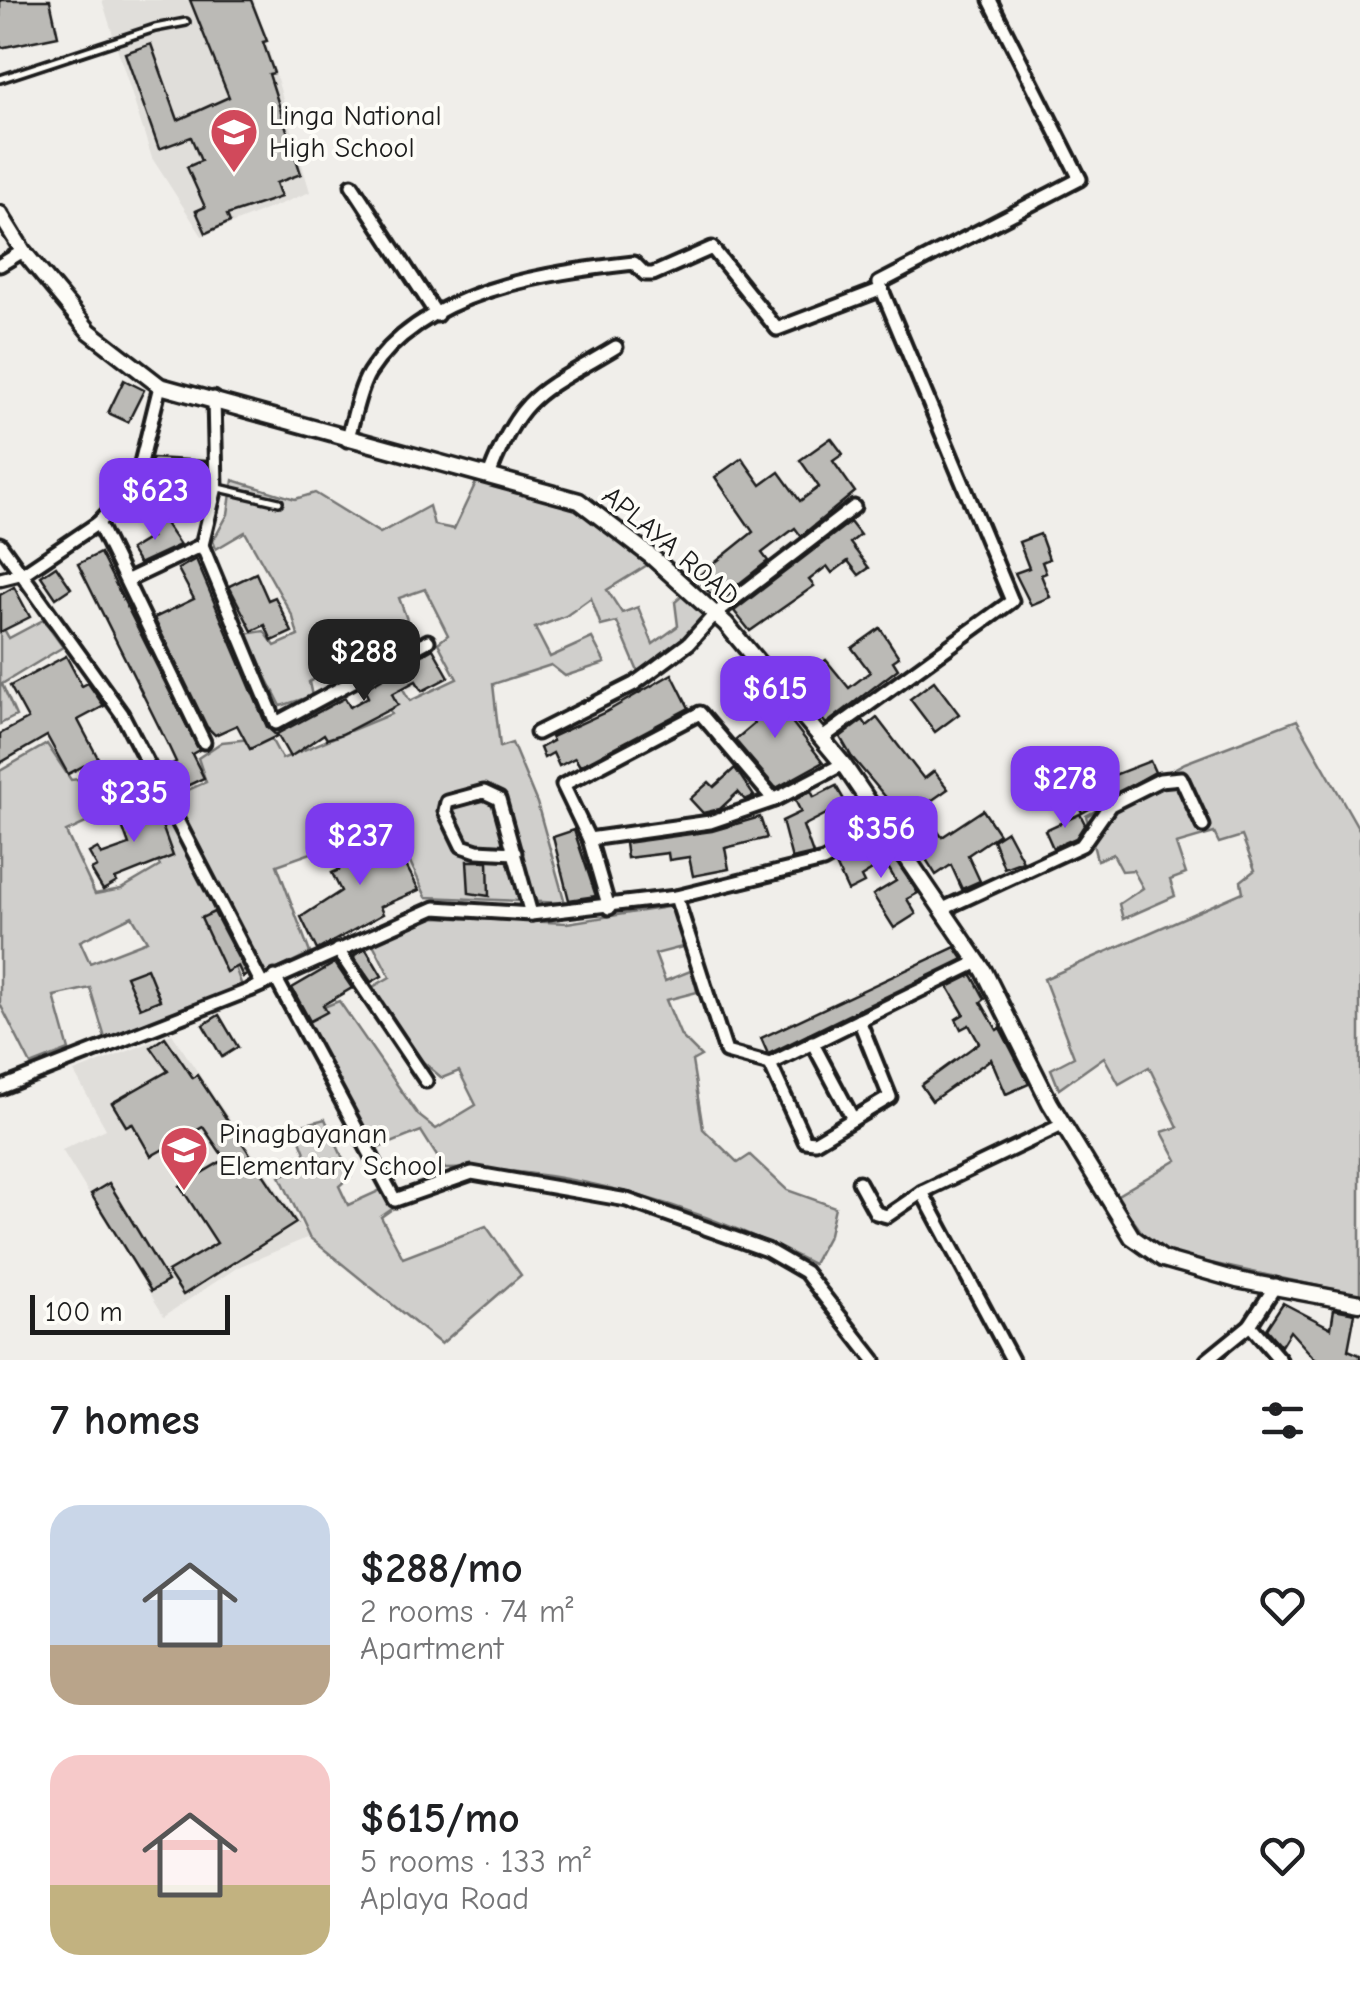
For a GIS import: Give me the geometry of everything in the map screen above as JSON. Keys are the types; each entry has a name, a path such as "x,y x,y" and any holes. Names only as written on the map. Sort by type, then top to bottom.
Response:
{"street":[{"path":"822,739 1012,600 879,283 1080,179 990,0"},
{"path":"352,184 438,315"},
{"name":"APLAYA ROAD","path":"0,214 23,251 90,330 160,386 214,398 347,440 490,473 579,501 715,614 842,764 978,962 1062,1125 1132,1237 1163,1259 1238,1280 1360,1303"},
{"path":"347,440 368,374 408,333 438,315 526,278 634,262 645,274 653,274 712,248 777,328 882,289"},
{"path":"0,265 23,251"},
{"path":"490,473 508,425 525,403 616,347"},
{"path":"0,579 24,573 98,523 136,483 143,441 160,386"},
{"path":"214,398 216,487 202,545 276,723 428,641"},
{"path":"537,733 634,684 689,643 715,614 854,507"},
{"path":"98,523 204,742"},
{"path":"0,544 122,714 262,984"},
{"path":"128,580 202,545"},
{"path":"609,908 589,838 563,786 700,714 774,800"},
{"path":"589,838 710,822 774,800 842,764"},
{"path":"943,909 1082,845 1110,806 1160,780 1181,778 1203,826"},
{"path":"515,853 477,852 462,846 445,810 447,802 484,792 500,799 515,853 531,914"},
{"path":"0,1088 262,984 435,908 531,914 609,908 676,897 823,861 886,827"},
{"path":"676,897 726,1052 770,1064 978,962"},
{"path":"338,950 426,1081"},
{"path":"275,977 395,1200 472,1172 626,1200 767,1250 805,1272 874,1360"},
{"path":"770,1064 805,1141 815,1142 890,1096 859,1020"},
{"path":"812,1042 854,1119"},
{"path":"860,1182 876,1213 887,1216 922,1192 1062,1125"},
{"path":"922,1192 1012,1360"},
{"path":"1207,1360 1250,1324 1276,1285"},
{"path":"1250,1324 1280,1360"}],"lane":[{"path":"0,79 154,28 186,22"},
{"path":"216,487 278,502"}],"shaded area":[{"path":"102,0 254,0 310,192 202,236 152,158"},
{"path":"479,476 572,505 649,564 607,590 622,613 638,607 653,644 678,626 675,602 683,595 706,613 689,636 639,674 617,622 601,626 591,598 566,616 535,628 550,657 592,638 605,663 565,676 551,665 493,684 500,747 512,743 537,803 565,903 426,897 393,824 277,865 310,953 263,976 172,797 206,782 198,758 222,742 270,737 282,759 391,714 376,676 390,667 410,701 457,679 438,643 448,635 425,589 399,598 412,633 371,659 351,627 335,665 309,682 312,696 281,706 245,634 264,631 275,646 298,636 293,617 245,532 216,549 213,541 228,514 233,480 295,499 315,493 380,533 429,506 434,525 454,529"},
{"path":"43,620 63,647 2,684 16,716 0,724 0,622 9,638"},
{"path":"1297,720 1360,831 1360,1295 1169,1254 1148,1241 1116,1196 1177,1160 1162,1132 1178,1127 1149,1067 1119,1084 1104,1057 1059,1089 1051,1069 1074,1057 1044,979 1243,892 1241,881 1255,870 1242,836 1219,843 1214,833 1176,844 1186,874 1170,880 1175,896 1123,919 1119,904 1143,888 1133,870 1122,871 1113,854 1097,860 1086,816 1185,763"},
{"path":"47,744 71,780 133,772 155,791 66,832 95,894 121,889 160,866 145,835 161,799 212,905 242,986 105,1038 90,988 54,996 69,1050 31,1065 0,1004 0,771","holes":["132,916 147,941 90,963 80,941"]},
{"path":"674,906 686,946 655,954 665,981 693,970 697,992 666,1000 681,1036 701,1056 692,1061 703,1129 738,1163 750,1155 787,1190 835,1207 829,1234 813,1264 727,1225 635,1194 539,1175 445,1169 421,1131 376,1149 301,1016 339,1001 418,1115 436,1129 476,1105 459,1071 442,1078 416,1056 371,988 390,977 371,940 435,917 567,923"},
{"name":"Pinagbayanan Elementary School","path":"172,1034 309,1237 238,1267 164,1316 62,1150 106,1129 74,1072"},
{"path":"325,1119 351,1176 339,1186 348,1205 383,1189 395,1207 381,1217 403,1258 486,1226 521,1275 441,1344 309,1237 280,1176 309,1163 295,1127"}],"building":[{"path":"0,0 50,0 58,36 0,48"},
{"path":"190,0 251,0 267,41 263,42 274,73 269,74 301,174 276,183 281,197 227,215 230,222 206,233 196,211 205,207 187,167 201,161 191,137 159,149 125,53 151,44 178,120 229,97"},
{"path":"124,380 144,390 128,422 108,413"},
{"path":"831,438 843,454 833,461 855,492 801,536 795,528 762,553 768,561 717,601 696,578 753,532 715,477 742,458 761,485 779,472 800,501 819,487 800,460"},
{"path":"152,458 206,461 206,481 151,477"},
{"path":"162,519 180,545 139,564 130,550 151,537 146,529"},
{"path":"850,522 860,535 850,543 869,568 859,575 848,561 832,573 827,566 809,580 814,586 750,631 734,611"},
{"path":"1040,534 1049,559 1042,562 1046,573 1041,575 1050,597 1031,605 1015,573 1029,568 1019,542"},
{"path":"100,553 199,750 192,754 204,778 178,790 166,767 176,762 78,564"},
{"path":"196,559 267,727 277,736 250,749 237,725 215,735 207,727 154,618 194,599 178,569"},
{"path":"56,566 71,588 56,598 41,576"},
{"path":"256,573 268,600 275,597 292,632 272,641 265,625 252,631 229,586"},
{"path":"14,587 30,617 0,632 0,595"},
{"path":"880,628 899,657 893,661 898,669 826,724 812,706 821,699 804,677 826,660 849,688 870,672 852,648"},
{"path":"433,649 449,677 422,691 416,681 392,694 398,705 342,734 327,739 324,734 290,757 277,734 345,698 350,707 368,697 364,689"},
{"path":"66,656 82,686 88,683 104,706 78,720 98,758 68,774 47,736 0,763 0,734 28,719 10,686"},
{"path":"672,674 689,708 580,766 575,758 559,766 553,753 544,758 540,748 553,741 551,737 606,712"},
{"path":"934,681 959,714 935,732 910,699"},
{"path":"763,685 823,762 776,788 735,740 755,723 740,706"},
{"path":"877,718 924,779 934,771 948,789 921,808 942,837 983,810 999,834 968,855 980,881 962,889 951,865 936,875 889,801 851,756 840,737 863,720 867,726"},
{"path":"1150,761 1155,772 1082,813 1073,791"},
{"path":"735,768 754,796 745,800 738,792 720,809 703,813 690,799 709,782 714,787"},
{"path":"836,786 861,829 849,836 836,809 803,826 813,854 792,859 782,821 801,812 795,800 811,791 814,797"},
{"path":"113,795 119,810 88,823 82,808"},
{"path":"152,798 173,856 115,879 117,882 103,890 91,870 97,867 89,853 98,848 101,855 129,845 117,812"},
{"path":"1080,814 1085,824 1076,838 1053,848 1045,830"},
{"path":"760,817 767,838 725,848 729,869 693,876 689,857 669,860 668,853 627,858 625,843 712,831"},
{"path":"384,824 419,890 380,907 383,914 317,950 301,917 341,891 332,873 339,870 327,845 346,835 359,860 377,851 368,832"},
{"path":"574,830 596,896 569,900 553,837"},
{"path":"1007,831 1023,861 1004,868 993,840"},
{"path":"882,840 918,893 907,899 916,914 894,928 873,895 896,881 885,862 861,877 864,883 848,891 836,865"},
{"path":"467,861 488,861 489,896 469,893"},
{"path":"214,912 247,975 243,977 238,966 226,972 201,918"},
{"path":"955,947 963,959 768,1054 761,1038"},
{"path":"366,949 382,976 371,982 353,956"},
{"path":"335,963 352,988 323,1005 327,1012 310,1021 292,988"},
{"path":"147,968 160,1000 140,1008 126,976"},
{"path":"972,975 985,999 981,1002 997,1030 1000,1028 1029,1084 1006,1094 991,1059 932,1101 921,1085 979,1043 969,1025 961,1029 956,1019 964,1014 948,987"},
{"path":"219,1015 238,1047 222,1057 203,1025"},
{"path":"165,1037 193,1078 197,1075 296,1223 183,1295 168,1272 217,1243 180,1186 225,1159 203,1127 151,1156 132,1123 126,1126 112,1103 168,1071 151,1047"},
{"path":"109,1183 168,1281 151,1291 91,1194"},
{"path":"1283,1303 1331,1328 1334,1309 1355,1313 1348,1350 1360,1355 1360,1360 1316,1360 1290,1331 1281,1346 1266,1329"}],"place":[{"name":"Linga National High School","path":"234,174"},
{"name":"Pinagbayanan Elementary School","path":"184,1192"}]}
